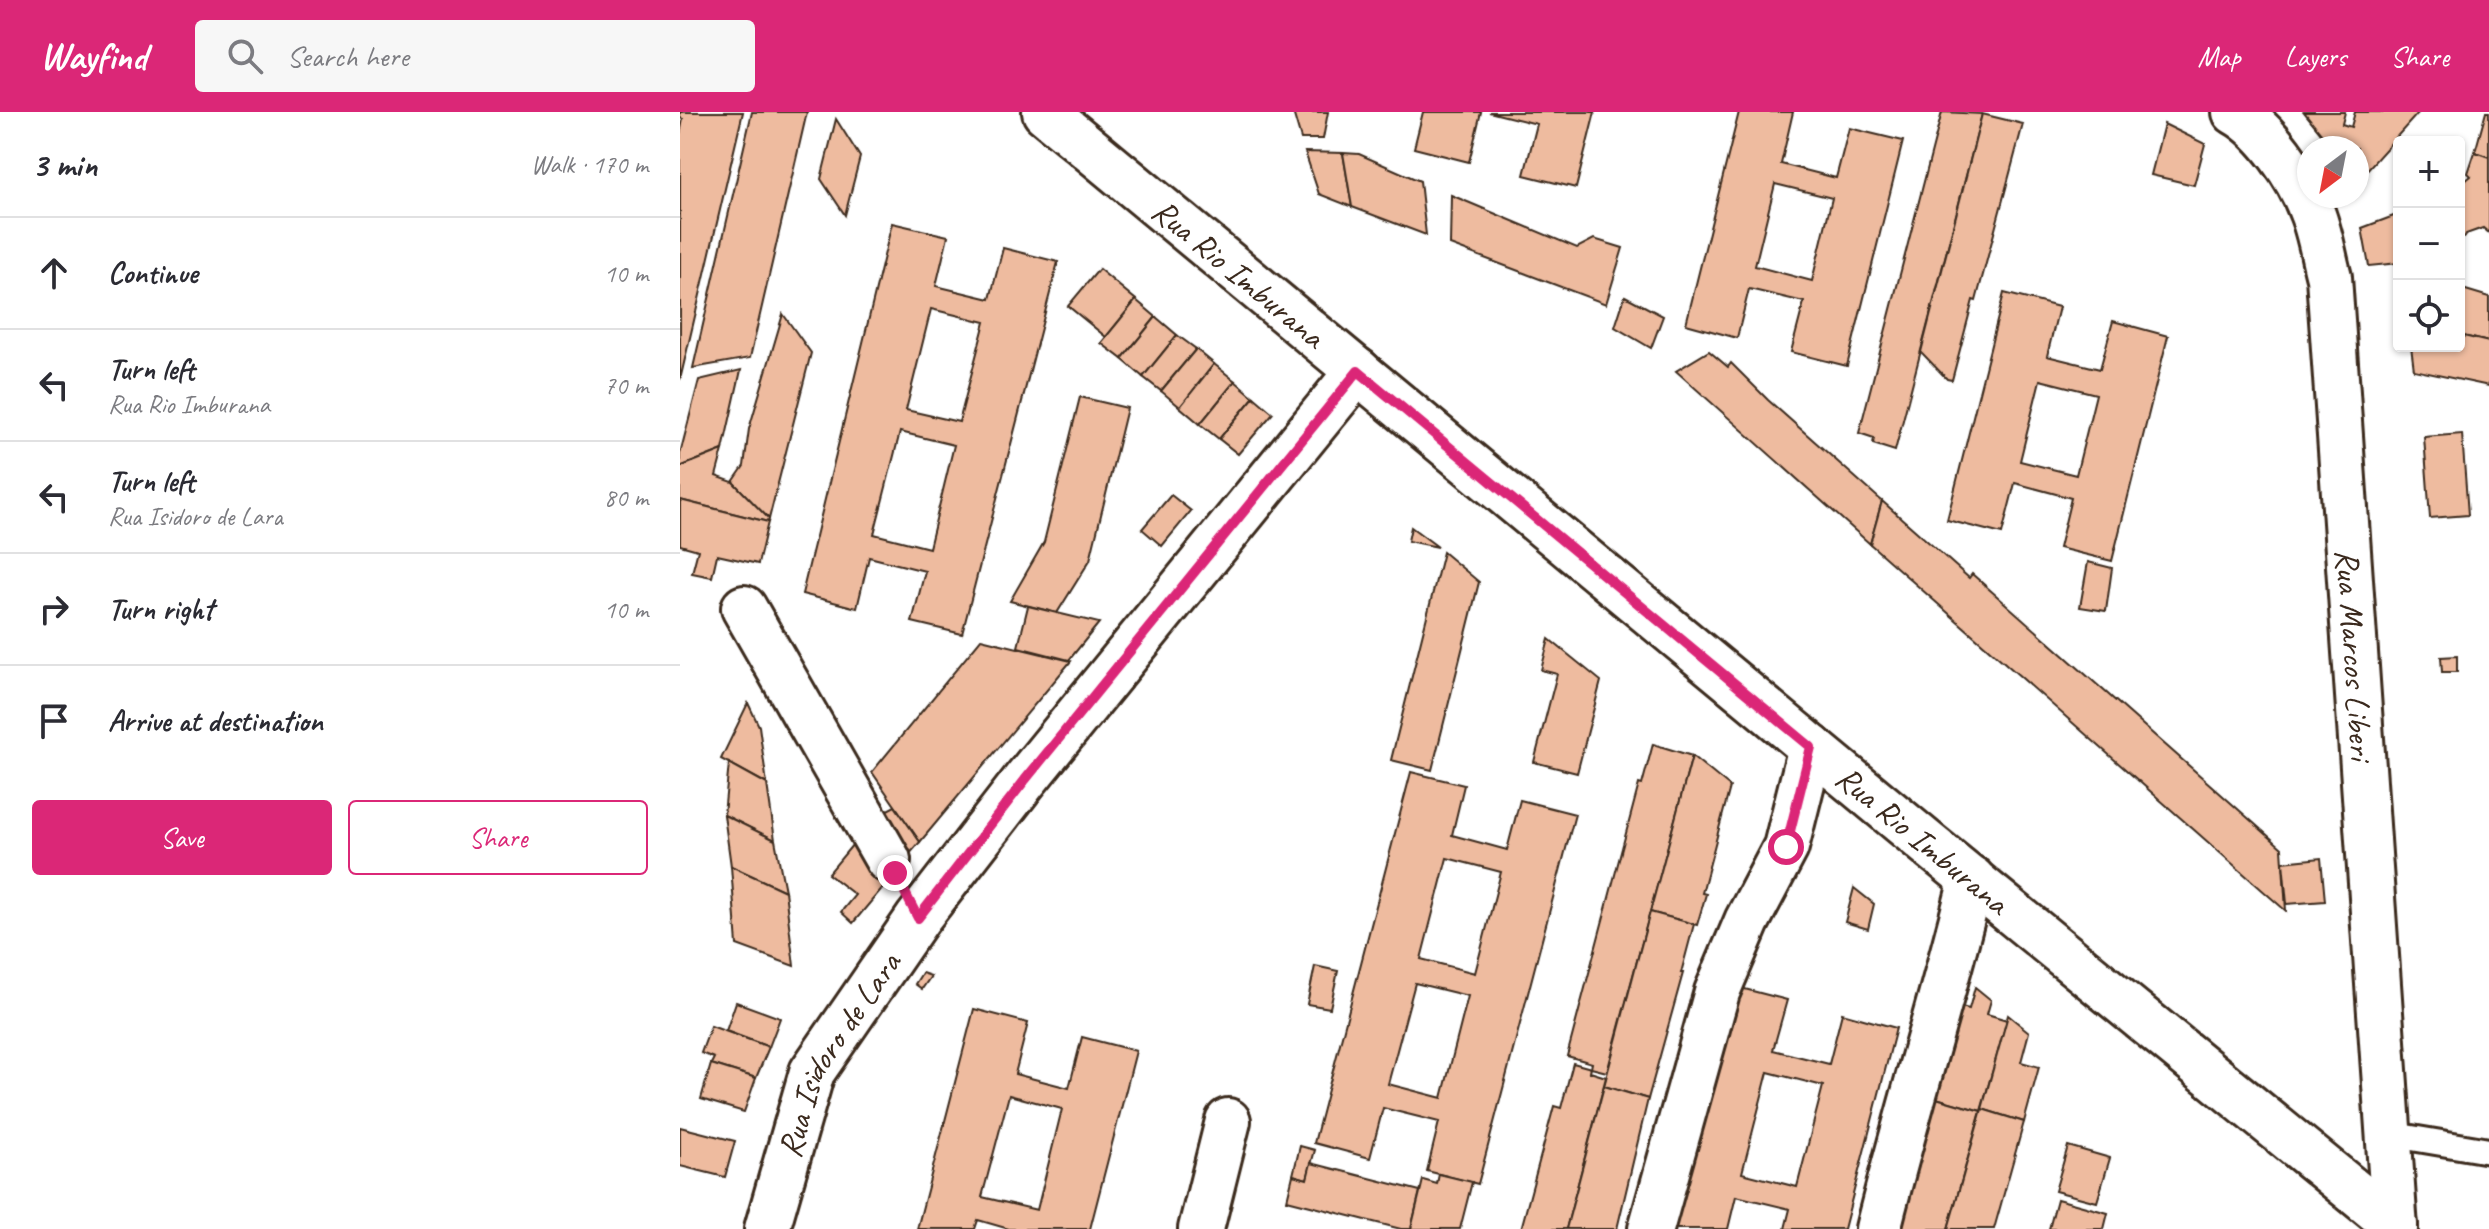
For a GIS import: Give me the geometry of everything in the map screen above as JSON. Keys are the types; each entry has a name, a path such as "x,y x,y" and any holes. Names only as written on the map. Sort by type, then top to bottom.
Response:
{"street":[{"name":"Rua Rio Imburana","path":"1045,112 2395,1227"},
{"name":"Rua Marcos Liberi","path":"2235,112 2245,118 2281,155 2311,209 2329,277 2395,1227"},
{"name":"Rua Isidoro de Lara","path":"767,1229 812,1072 918,918 1025,780 1358,371"},
{"path":"744,608 918,918"},
{"path":"1651,1229 1717,992 1747,921 1786,847 1811,747"},
{"path":"1878,1229 1972,879"},
{"path":"1201,1229 1228,1121"}],"lane":[{"path":"2388,1134 2489,1151"}],"building":[{"path":"680,112 743,112 680,380 680,134 683,119"},
{"path":"752,112 807,112 750,358 693,368"},
{"path":"1293,112 1328,112 1323,139 1301,139"},
{"path":"1423,112 1481,112 1469,162 1414,148"},
{"path":"1489,112 1595,112 1576,188 1524,175 1537,124"},
{"path":"1739,112 1793,112 1781,164 1836,178 1849,128 1903,141 1847,366 1791,352 1804,302 1749,289 1737,338 1686,324","holes":["1775,184 1832,198 1812,281 1755,266"]},
{"path":"1942,112 1982,114 1895,451 1873,444 1874,438 1859,433"},
{"path":"2304,112 2345,112 2342,124 2351,127 2355,112 2419,112 2397,136 2393,136 2393,141 2369,168 2369,136 2323,136"},
{"path":"2486,112 2489,112 2489,157 2475,152"},
{"path":"1982,114 2023,124 1952,380 1947,379 1921,352"},
{"path":"836,119 860,157 845,215 821,179"},
{"path":"2164,124 2205,144 2194,185 2151,175"},
{"path":"1305,152 1343,153 1352,207 1319,194"},
{"path":"2475,152 2489,157 2489,233 2483,228 2465,237 2465,181 2471,176 2468,173"},
{"path":"1343,153 1359,154 1420,181 1426,235 1352,207"},
{"path":"1451,195 1577,248 1594,239 1623,248 1606,304 1450,245"},
{"path":"2393,216 2393,264 2369,266 2362,228"},
{"path":"892,223 948,236 936,286 990,299 1003,248 1058,262 962,634 912,622 925,571 869,557 857,608 802,594","holes":["931,309 985,322 959,422 906,410","900,432 954,445 929,548 874,534"]},
{"path":"1099,269 1136,300 1106,337 1068,306"},
{"path":"2465,290 2489,297 2489,342 2465,336"},
{"path":"2004,293 2059,307 2047,356 2100,369 2113,321 2168,336 2112,561 2059,548 2071,498 2015,483 2002,534 1947,520","holes":["2040,380 2096,394 2076,475 2020,461"]},
{"path":"1625,296 1663,316 1651,348 1615,327"},
{"path":"1136,300 1156,317 1122,359 1101,343"},
{"path":"783,314 811,353 769,519 733,482 744,466 749,429"},
{"path":"1156,317 1177,335 1143,377 1122,359"},
{"path":"1177,335 1196,349 1161,391 1143,377"},
{"path":"2465,336 2489,342 2489,386 2414,370 2412,352 2465,352"},
{"path":"1196,349 1214,364 1180,407 1161,391"},
{"path":"1709,351 1728,367 1731,363 1882,501 1870,544 1676,371"},
{"path":"1214,364 1235,381 1200,424 1180,407"},
{"path":"741,370 723,450 680,467 680,454 699,380"},
{"path":"1235,381 1254,397 1219,439 1200,424"},
{"path":"1080,397 1127,408 1090,560 1057,613 1010,601 1044,542"},
{"path":"1254,397 1273,413 1238,454 1219,439"},
{"path":"2462,434 2468,515 2430,518 2424,437"},
{"path":"723,450 716,476 733,482 769,519 768,522 680,500 680,467"},
{"path":"1171,495 1191,511 1162,546 1142,529"},
{"path":"680,500 768,522 758,564 717,555 712,577 692,573 698,550 680,545"},
{"path":"1882,501 1969,578 1972,574 2282,848 2286,911 1870,544"},
{"path":"1411,527 1438,547 1408,541"},
{"path":"1443,552 1479,582 1432,770 1391,760"},
{"path":"2088,562 2112,568 2106,611 2080,607"},
{"path":"1028,606 1099,623 1069,660 1018,647"},
{"path":"981,639 1071,661 920,842 872,772"},
{"path":"1549,639 1601,681 1577,773 1534,762 1557,674 1541,670"},
{"path":"2457,656 2457,672 2442,672 2441,657"},
{"path":"748,703 759,726 767,784 721,759"},
{"path":"1653,744 1692,756 1607,1072 1591,1068 1592,1063 1567,1056 1639,784 1642,785"},
{"path":"1692,756 1730,787 1702,893 1706,894 1697,925 1650,912"},
{"path":"729,763 767,784 775,840 724,815"},
{"path":"1411,772 1464,785 1452,835 1507,850 1520,800 1575,814 1478,1184 1427,1171 1439,1122 1383,1108 1370,1158 1314,1143","holes":["1447,858 1501,872 1475,973 1421,959","1415,983 1468,996 1442,1098 1388,1084"]},
{"path":"895,806 920,842 903,862 874,817"},
{"path":"724,815 775,840 785,891 731,866"},
{"path":"853,844 881,868 895,873 853,923 841,912 855,895 828,874"},
{"path":"2321,858 2325,901 2287,904 2283,862"},
{"path":"731,866 785,891 794,966 737,945"},
{"path":"1854,888 1874,904 1868,929 1845,922"},
{"path":"1650,912 1694,924 1648,1099 1604,1086"},
{"path":"1315,966 1338,971 1330,1008 1307,1004"},
{"path":"922,973 931,976 922,989 915,984"},
{"path":"1733,986 1787,1000 1773,1050 1829,1064 1842,1013 1896,1028 1844,1229 1785,1229 1790,1209 1736,1196 1728,1229 1671,1229","holes":["1768,1072 1823,1086 1797,1187 1742,1173"]},
{"path":"1975,987 1991,1000 1987,1014 2007,1020 1981,1111 1936,1098 1961,1007 1969,1009"},
{"path":"736,1002 780,1018 769,1047 726,1031"},
{"path":"974,1009 1028,1023 1015,1074 1069,1088 1082,1037 1136,1051 1090,1229 1009,1229 978,1220 975,1229 917,1229","holes":["1009,1095 1062,1109 1037,1210 982,1197"]},
{"path":"2008,1015 2029,1032 2021,1062 2039,1067 2024,1122 1982,1109"},
{"path":"711,1026 769,1047 756,1078 711,1064 714,1058 701,1053"},
{"path":"1573,1063 1591,1068 1590,1072 1606,1077 1566,1229 1521,1229 1554,1106 1561,1108"},
{"path":"711,1064 756,1078 744,1112 701,1099"},
{"path":"1604,1086 1648,1099 1617,1229 1566,1229"},
{"path":"1936,1098 1981,1111 1948,1229 1899,1229"},
{"path":"1982,1109 2024,1122 1994,1229 1948,1229"},
{"path":"680,1127 735,1141 725,1177 680,1166"},
{"path":"1300,1146 1315,1150 1307,1179 1293,1175"},
{"path":"2068,1146 2110,1158 2097,1202 2055,1191"},
{"path":"1311,1163 1420,1191 1411,1229 1287,1200 1293,1175 1307,1179"},
{"path":"1439,1174 1472,1182 1460,1229 1411,1229 1423,1180 1437,1184"},
{"path":"2057,1199 2108,1213 2104,1229 2049,1229"}],"route":[{"path":"895,873 918,918 1025,780 1358,371 1811,747 1786,847"}]}
